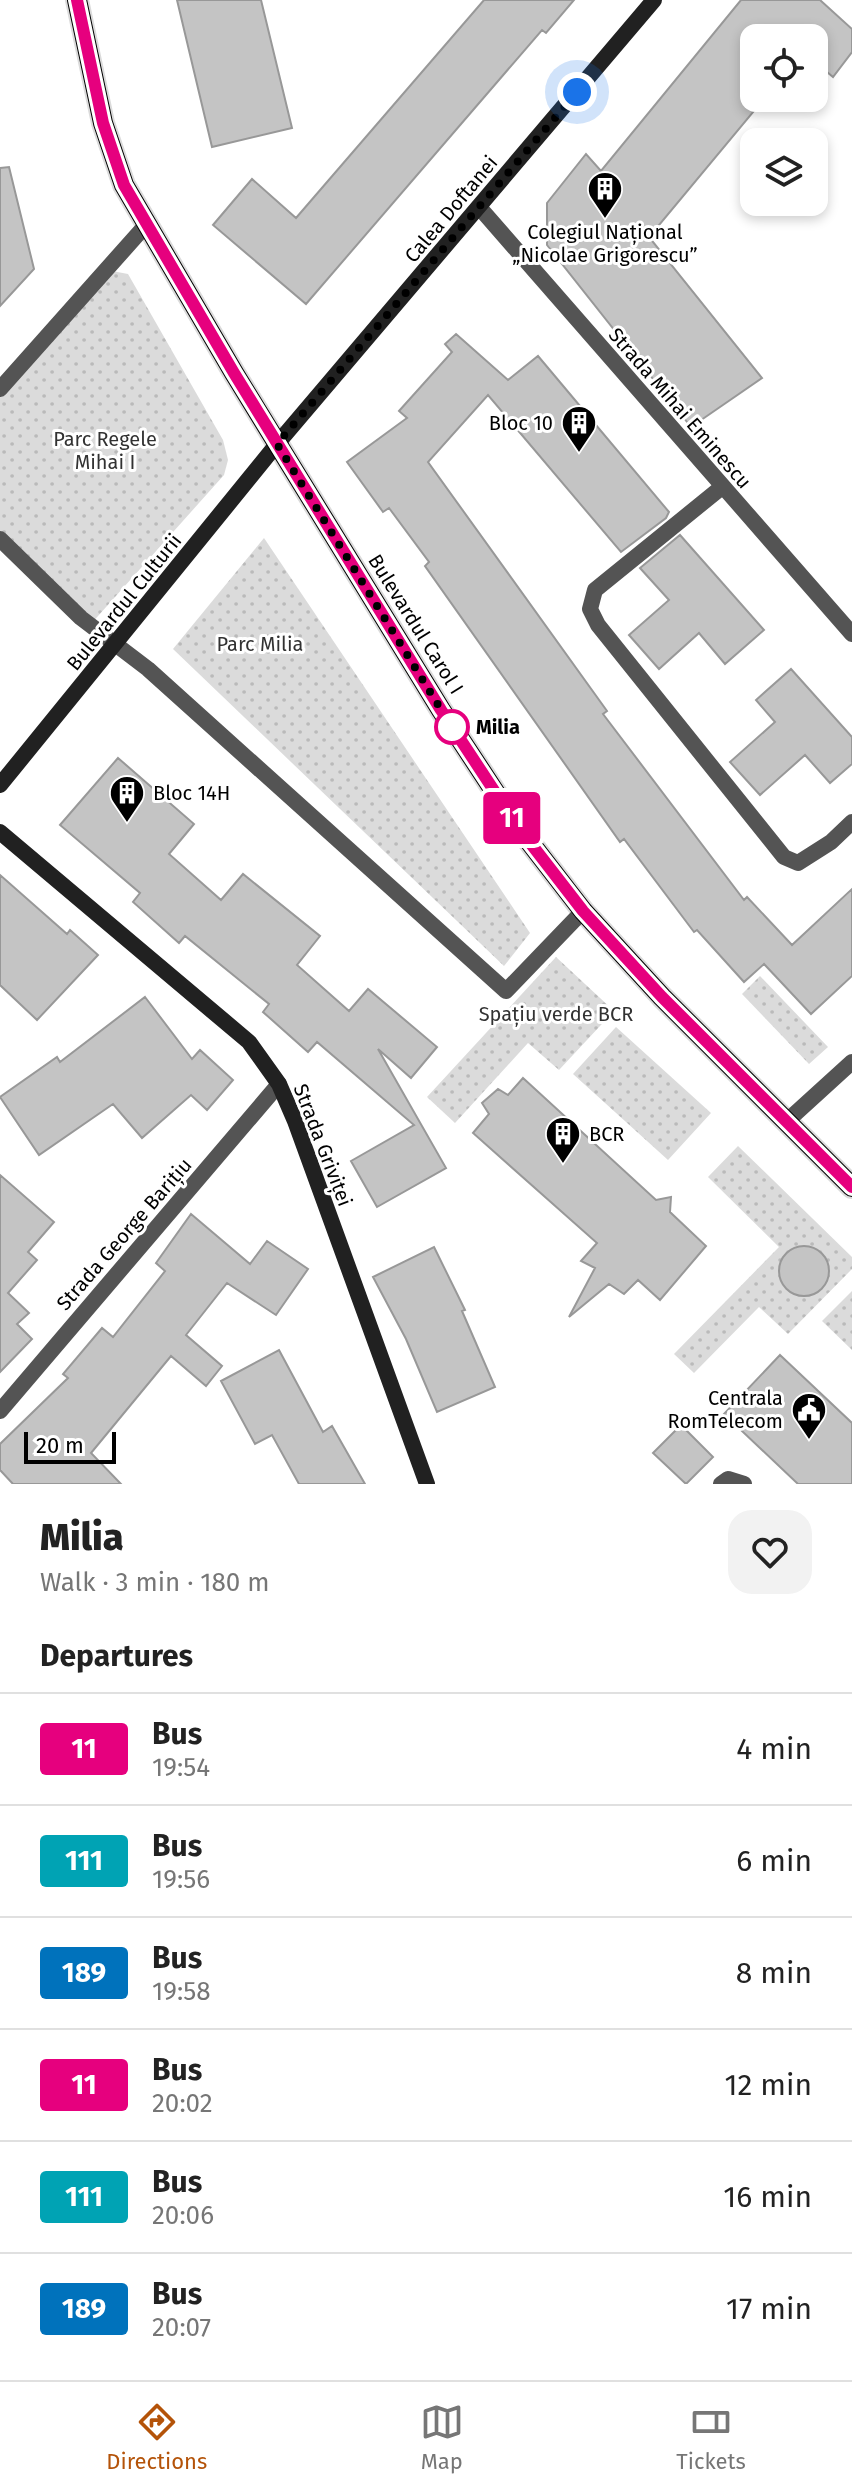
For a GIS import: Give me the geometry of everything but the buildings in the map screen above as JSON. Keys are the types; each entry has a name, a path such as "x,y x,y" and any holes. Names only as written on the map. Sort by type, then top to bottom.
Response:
{"main road":[{"name":"Bulevardul Carol I","path":"77,0 112,153 124,185 277,444 441,710 518,827 583,911 852,1187"},
{"name":"Calea Doftanei","path":"277,444 654,0"},
{"name":"Bulevardul Culturii","path":"0,785 277,444"},
{"name":"Strada Griviței","path":"0,832 228,1022 249,1042 279,1084 427,1484"}],"street":[{"name":"Strada Mihai Eminescu","path":"479,207 852,634"},
{"path":"0,389 146,225"},
{"path":"722,487 595,590 590,609 598,625 784,857 798,863 831,842 852,822"},
{"path":"0,539 81,618 148,669 506,991 583,911"},
{"path":"786,1122 852,1062"},
{"name":"Strada George Barițiu","path":"0,1411 279,1084"}],"green space":[{"name":"Parc Regele Mihai I","path":"107,270 128,274 223,440 228,460 224,475 90,625 0,538 0,389"},
{"name":"Parc Milia","path":"264,538 530,933 504,966 173,649"},
{"name":"Spațiu verde BCR","path":"556,957 614,1011 559,1070 528,1043 455,1123 427,1097"},
{"path":"760,976 828,1047 809,1064 742,994"},
{"name":"Spațiu verde BCR","path":"616,1027 711,1113 668,1160 573,1074"},
{"path":"738,1146 852,1257 852,1269 788,1334 759,1307 694,1373 674,1354 779,1247 708,1177"},
{"path":"852,1291 852,1350 822,1321"}],"bus line":[{"name":"11","path":"77,0 103,123 124,185 177,279 441,710 544,864 583,911 662,997 852,1187"}],"place":[{"name":"Colegiul Național „Nicolae Grigorescu”","path":"605,220"},
{"name":"Bloc 10","path":"579,454"},
{"name":"Milia","path":"452,727"},
{"name":"Bloc 14H","path":"127,824"},
{"name":"BCR","path":"563,1165"},
{"name":"Centrala RomTelecom","path":"809,1441"}],"route":[{"path":"452,727 456,734 277,444 577,92"}]}
